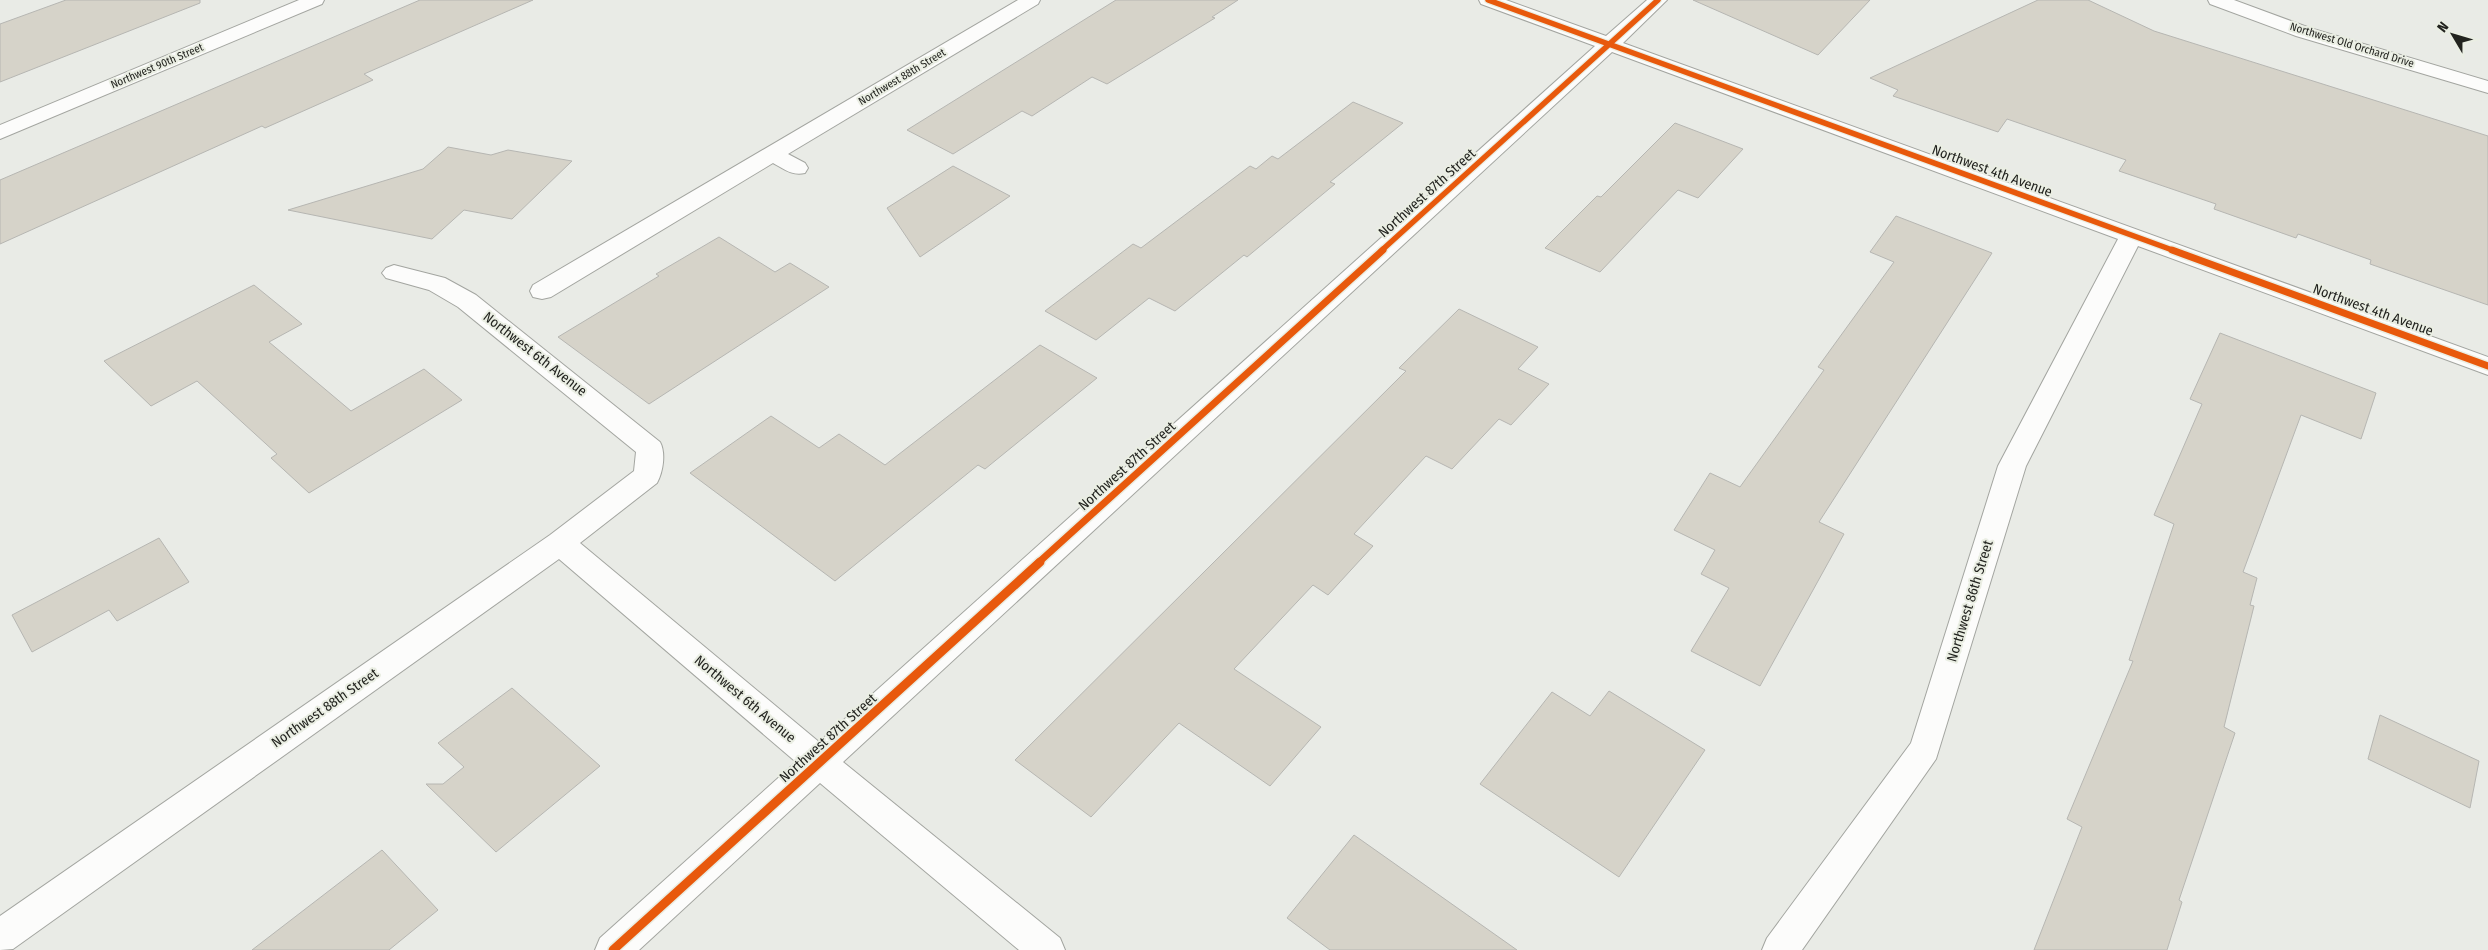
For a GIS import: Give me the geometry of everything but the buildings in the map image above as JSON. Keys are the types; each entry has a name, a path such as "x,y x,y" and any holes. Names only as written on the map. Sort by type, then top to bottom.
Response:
{"street":[{"name":"Northwest 90th Street","path":"0,133 315,0"},
{"name":"Northwest 88th Street","path":"542,291 1031,0"},
{"name":"Northwest 4th Avenue","path":"1488,0 2488,366"},
{"name":"Northwest 87th Street","path":"613,950 1658,0"},
{"name":"Northwest Old Orchard Drive","path":"2217,0 2302,32 2488,86"},
{"path":"773,154 797,168"},
{"name":"Northwest 86th Street","path":"1780,950 1925,749 2012,466 2132,235"},
{"name":"Northwest 6th Avenue","path":"394,273 437,284 467,301 614,418 650,449 647,476"},
{"name":"Northwest 88th Street","path":"0,938 560,543 647,476"},
{"name":"Northwest 6th Avenue","path":"560,543 819,762 1047,950"}],"cycle path":[{"path":"1488,0 2488,366"},
{"path":"613,950 1658,0"}]}
